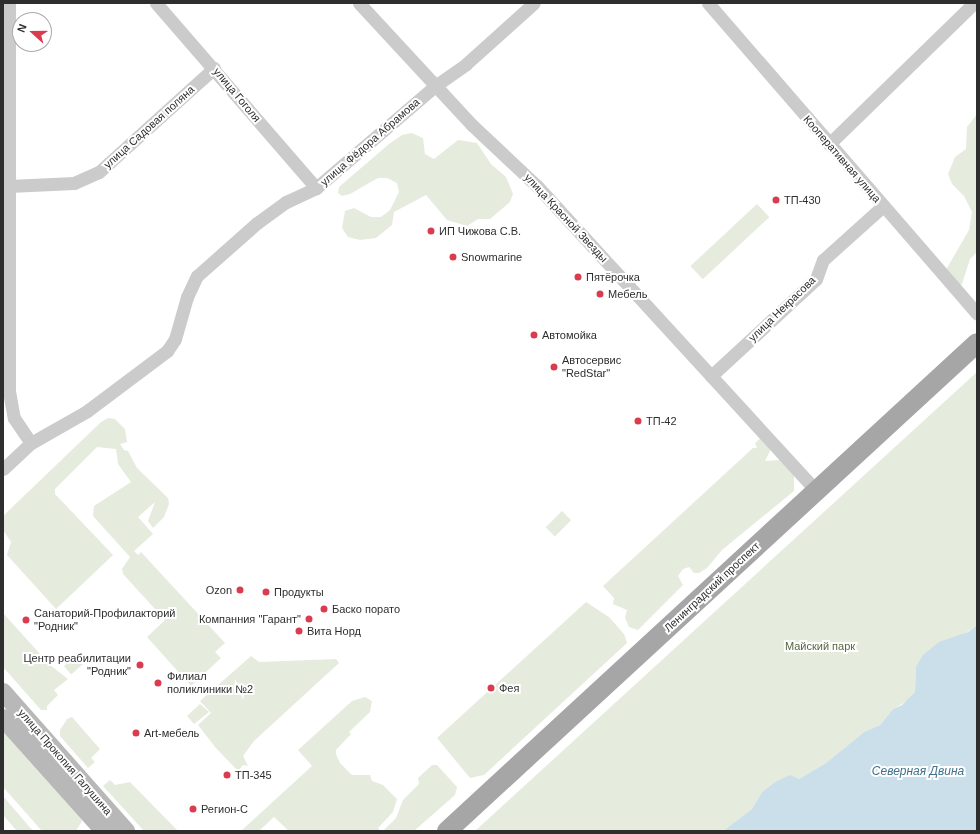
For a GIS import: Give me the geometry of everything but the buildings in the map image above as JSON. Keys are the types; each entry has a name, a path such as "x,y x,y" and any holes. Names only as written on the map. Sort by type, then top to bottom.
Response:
{"main road":[{"name":"Ленинградский проспект","path":"447,831 977,343"},
{"name":"улица Прокопия Галушина","path":"3,692 126,831"},
{"name":"улица Прокопия Галушина","path":"3,718 104,831"}],"street":[{"path":"9,3 9,391 14,418 31,443"},
{"name":"улица Гоголя","path":"156,3 214,68 316,188"},
{"name":"улица Красной Звезды","path":"359,3 472,125 537,186 816,491"},
{"name":"улица Фёдора Абрамова","path":"3,469 31,443 87,411 167,351 177,334 187,297 197,276 257,223 286,202 316,188 435,86 466,64 534,3"},
{"name":"Кооперативная улица","path":"708,3 977,314"},
{"path":"829,144 972,5"},
{"name":"улица Садовая поляна","path":"9,186 74,183 99,172 214,68"},
{"name":"улица Некрасова","path":"711,376 816,279 824,260 883,206"}],"green space":[{"path":"977,114 977,252 970,259 962,284 957,287 946,274 947,268 969,230 972,212 964,196 952,184 948,174 955,157 966,149 967,127"},
{"path":"412,133 423,138 425,154 434,159 458,140 477,143 491,164 506,177 513,194 510,202 490,219 478,219 467,226 447,220 426,195 394,212 392,225 376,238 360,240 348,237 342,228 345,211 354,208 371,217 381,217 390,210 399,192 397,183 387,178 378,178 350,194 342,196 338,193 339,187 389,144 402,135"},
{"path":"757,204 769,217 703,279 690,266"},
{"name":"Майский парк","path":"977,372 977,625 916,667 915,692 907,701 893,709 880,725 864,732 826,763 799,779 775,782 762,792 752,809 723,831 475,831"},
{"path":"108,418 115,419 125,429 127,442 120,444 124,450 128,451 137,468 168,498 169,504 164,517 153,528 148,521 155,502 138,517 153,534 134,551 138,555 141,552 225,643 215,652 221,658 191,686 147,637 165,620 123,574 122,569 130,557 93,516 94,506 131,482 118,464 116,449 97,447 55,489 55,494 113,555 56,609 7,555 11,542 3,530 3,516 101,422"},
{"path":"761,438 771,449 765,461 780,460 794,475 794,491 722,550 707,568 699,573 694,573 689,567 683,569 678,576 683,585 638,630 629,627 625,618 627,610 613,604 614,598 603,586 753,448 757,448 755,443"},
{"path":"562,511 571,520 555,536 546,527"},
{"path":"586,602 609,617 624,634 627,643 484,775 470,778 437,738"},
{"path":"3,613 50,665 68,679 54,690 58,695 47,706 47,710 41,710 3,667"},
{"path":"79,653 86,661 71,674 64,666"},
{"path":"251,656 259,662 336,659 339,663 254,741 243,756 248,766 243,765 238,771 215,747 198,725 211,713 200,701"},
{"path":"365,697 372,701 370,712 349,732 351,734 336,750 336,754 340,763 352,775 370,775 372,781 383,785 397,799 393,812 378,828 380,831 289,831 274,817 259,831 241,831 312,766 298,750 352,701"},
{"path":"200,704 209,712 194,724 187,716"},
{"path":"72,717 100,749 91,758 95,762 88,768 60,736 60,730 67,719"},
{"path":"3,731 79,814 82,821 76,831 42,831 3,787"},
{"path":"432,765 437,765 457,787 455,795 414,831 383,831 396,818 403,800 419,784 418,778"},
{"path":"110,780 115,785 130,782 178,831 144,831 103,786"},
{"path":"3,796 33,831 17,831 3,815"}],"water":[{"name":"Северная Двина","path":"977,625 977,831 723,831 752,809 762,792 775,782 790,775 799,779 826,763 864,732 880,725 893,709 902,705 915,692 916,667 923,655 939,642 968,632"}],"place":[{"name":"ТП-430","path":"776,200"},
{"name":"ИП Чижова С.В.","path":"431,231"},
{"name":"Snowmarine","path":"453,257"},
{"name":"Пятёрочка","path":"578,277"},
{"name":"Мебель","path":"600,294"},
{"name":"Автомойка","path":"534,335"},
{"name":"Автосервис \"RedStar\"","path":"554,367"},
{"name":"ТП-42","path":"638,421"},
{"name":"Ozon","path":"240,590"},
{"name":"Продукты","path":"266,592"},
{"name":"Баско порато","path":"324,609"},
{"name":"Компанния \"Гарант\"","path":"309,619"},
{"name":"Санаторий-Профилакторий \"Родник\"","path":"26,620"},
{"name":"Вита Норд","path":"299,631"},
{"name":"Центр реабилитации \"Родник\"","path":"140,665"},
{"name":"Филиал поликлиники №2","path":"158,683"},
{"name":"Фея","path":"491,688"},
{"name":"Art-мебель","path":"136,733"},
{"name":"ТП-345","path":"227,775"},
{"name":"Регион-С","path":"193,809"}]}
